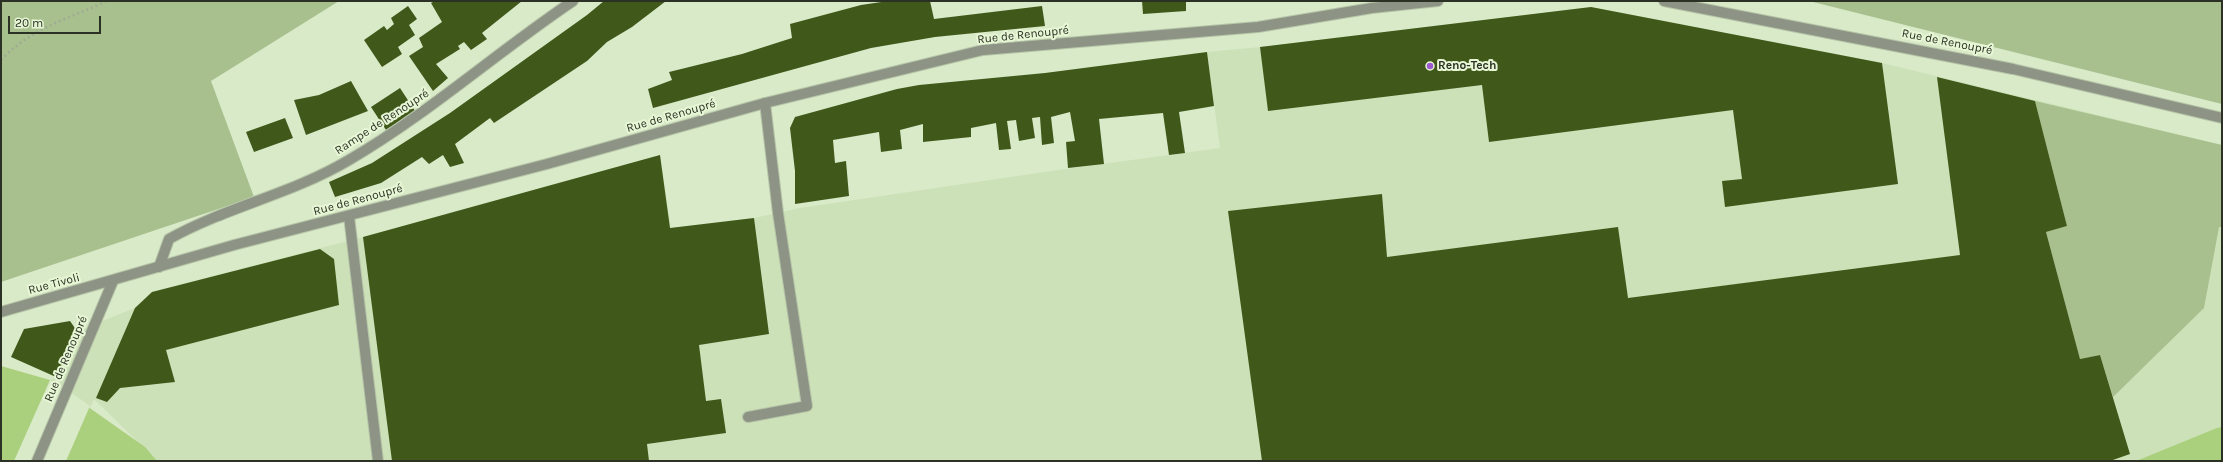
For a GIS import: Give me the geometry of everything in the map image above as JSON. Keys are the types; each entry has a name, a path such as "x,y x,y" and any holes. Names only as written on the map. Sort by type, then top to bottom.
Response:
{"street":[{"name":"Rampe de Renoupré","path":"159,267 169,239 193,226 264,200 348,161 433,105 537,25 573,1"},
{"name":"Rue de Renoupré","path":"37,461 113,281 234,245 548,164 765,103 983,50 1251,27 1372,8 1438,1"},
{"name":"Rue de Renoupré","path":"1664,1 2013,69 2222,118"},
{"path":"748,417 807,406 778,213 765,103"},
{"path":"349,216 378,461"},
{"name":"Rue Tivoli","path":"1,312 113,281"}],"path":[{"path":"1,60 9,51 41,28 76,16 106,1"}],"shaded area":[{"path":"1,1 339,1 211,81 254,197 1,282"},
{"path":"1809,1 2222,1 2222,104"},
{"path":"1591,7 1882,63 2222,145 2222,427 2136,461 157,461 94,399 66,461 14,461 50,380 56,377 77,331 135,308 152,292 363,237 660,155 671,228 754,218 800,208 1220,148 1207,52 1260,47"},
{"path":"2035,101 2222,145 2222,227 2219,227 2204,308 2113,397 2100,355 2080,359 2046,232 2067,226"},
{"path":"1,366 50,380 145,447 157,461 1,461"},
{"path":"2222,427 2222,461 2136,461 2217,428"}],"pier":[{"path":"50,380 59,384 90,406 66,461 14,461"}],"building":[{"path":"435,1 522,1 482,33 487,39 471,50 464,42 458,46 460,49 436,64 448,78 433,91 409,56 423,47 419,38 442,22 431,3"},
{"path":"604,1 666,1 632,27 607,42 587,61 494,123 490,118 455,144 464,163 450,167 443,155 429,164 422,157 381,183 335,197 329,182 372,163 450,113 587,15"},
{"path":"888,1 930,1 934,19 1042,6 1045,26 935,37 871,48 653,108 648,89 672,80 669,72 742,54 792,38 790,24 861,5"},
{"path":"1142,1 1186,1 1186,11 1143,14"},
{"path":"408,6 417,19 409,25 415,35 398,47 402,54 382,67 364,40 384,26 387,30 394,24 391,18"},
{"path":"1591,7 1882,63 1898,184 1725,207 1722,181 1742,179 1733,110 1489,142 1482,85 1268,111 1260,47"},
{"path":"1207,52 1214,106 1179,112 1185,153 1169,155 1163,113 1099,119 1104,164 1068,168 1066,142 1075,141 1070,112 1051,117 1054,143 1042,145 1040,117 1032,118 1035,138 1019,141 1016,120 1007,121 1011,149 999,150 996,123 971,128 971,137 923,142 923,124 900,130 902,149 881,152 879,132 833,140 835,163 846,161 849,196 795,204 795,171 790,128 795,117 897,89 919,85 1045,73"},
{"path":"1937,77 2035,101 2067,226 2046,232 2080,359 2100,355 2130,454 2110,461 1262,461 1228,211 1382,194 1387,257 1618,227 1628,298 1960,255"},
{"path":"351,81 368,111 306,135 294,100 319,95"},
{"path":"400,88 415,111 386,130 371,107"},
{"path":"285,118 293,138 254,152 246,132"},
{"path":"660,155 670,228 754,218 769,334 699,345 706,401 721,399 726,433 647,444 649,461 392,461 363,237"},
{"path":"320,249 334,259 339,305 166,350 175,382 120,388 107,402 96,398 135,308 152,292"},
{"path":"70,321 77,331 56,377 11,357 24,329"}],"place":[{"name":"Reno-Tech","path":"1430,66"}]}
